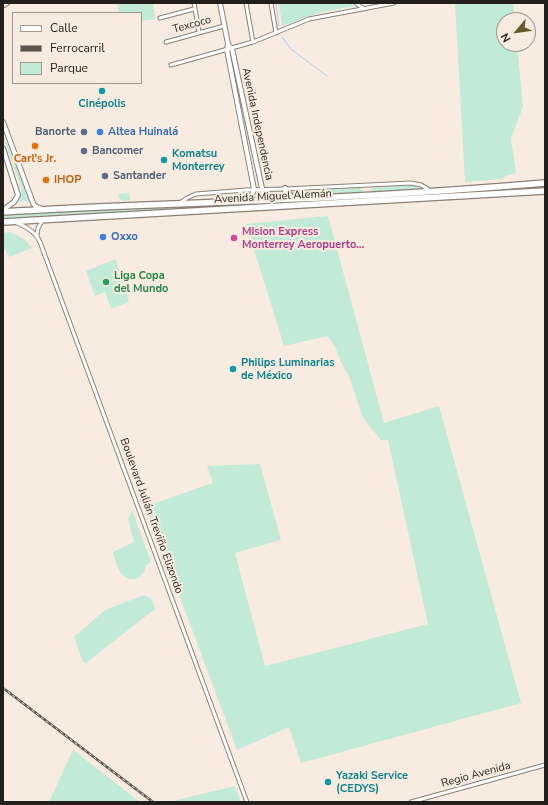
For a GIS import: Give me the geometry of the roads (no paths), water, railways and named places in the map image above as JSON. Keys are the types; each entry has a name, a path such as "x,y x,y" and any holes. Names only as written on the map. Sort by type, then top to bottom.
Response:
{"highway":[{"name":"Avenida Miguel Alemán","path":"3,211 432,192 545,183"},
{"path":"285,189 292,199"},
{"name":"Avenida Miguel Alemán","path":"3,222 545,191"}],"street":[{"path":"3,6 8,3"},
{"path":"194,3 199,32"},
{"name":"Avenida Independencia","path":"220,3 228,44 227,50 254,189 250,196 238,201"},
{"path":"246,3 254,42"},
{"path":"271,3 277,32"},
{"path":"356,3 364,9"},
{"path":"171,65 254,42 309,20 327,15 394,3"},
{"path":"160,18 194,9"},
{"name":"Texcoco","path":"166,42 224,26"},
{"name":"Avenida Independencia","path":"228,44 232,49 263,193 266,197 277,200"},
{"path":"3,122 33,203 35,206 44,210"},
{"path":"5,134 16,166 21,173"},
{"path":"3,148 18,195 14,202 3,211"},
{"path":"180,203 196,194 254,189 411,183 421,185 432,192"},
{"path":"37,236 38,228 43,220"},
{"path":"15,222 27,228 37,236"},
{"name":"Boulevard Julián Treviño Elizondo","path":"37,236 247,802"},
{"name":"Regio Avenida","path":"411,802 545,765"}],"waterway":[{"path":"276,3 279,26"},
{"path":"282,37 291,49 327,76"}],"railway":[{"path":"3,688 153,802"}],"place":[{"name":"Cinépolis","path":"102,91"},
{"name":"Banorte","path":"84,132"},
{"name":"Altea Huinalá","path":"100,132"},
{"name":"Carl's Jr.","path":"35,146"},
{"name":"Bancomer","path":"84,151"},
{"name":"Komatsu Monterrey","path":"164,160"},
{"name":"Santander","path":"105,176"},
{"name":"IHOP","path":"46,180"},
{"name":"Oxxo","path":"103,237"},
{"name":"Mision Express Monterrey Aeropuerto…","path":"234,238"},
{"name":"Liga Copa del Mundo","path":"106,282"},
{"name":"Philips Luminarias de México","path":"233,369"},
{"name":"Yazaki Service (CEDYS)","path":"328,782"}]}
